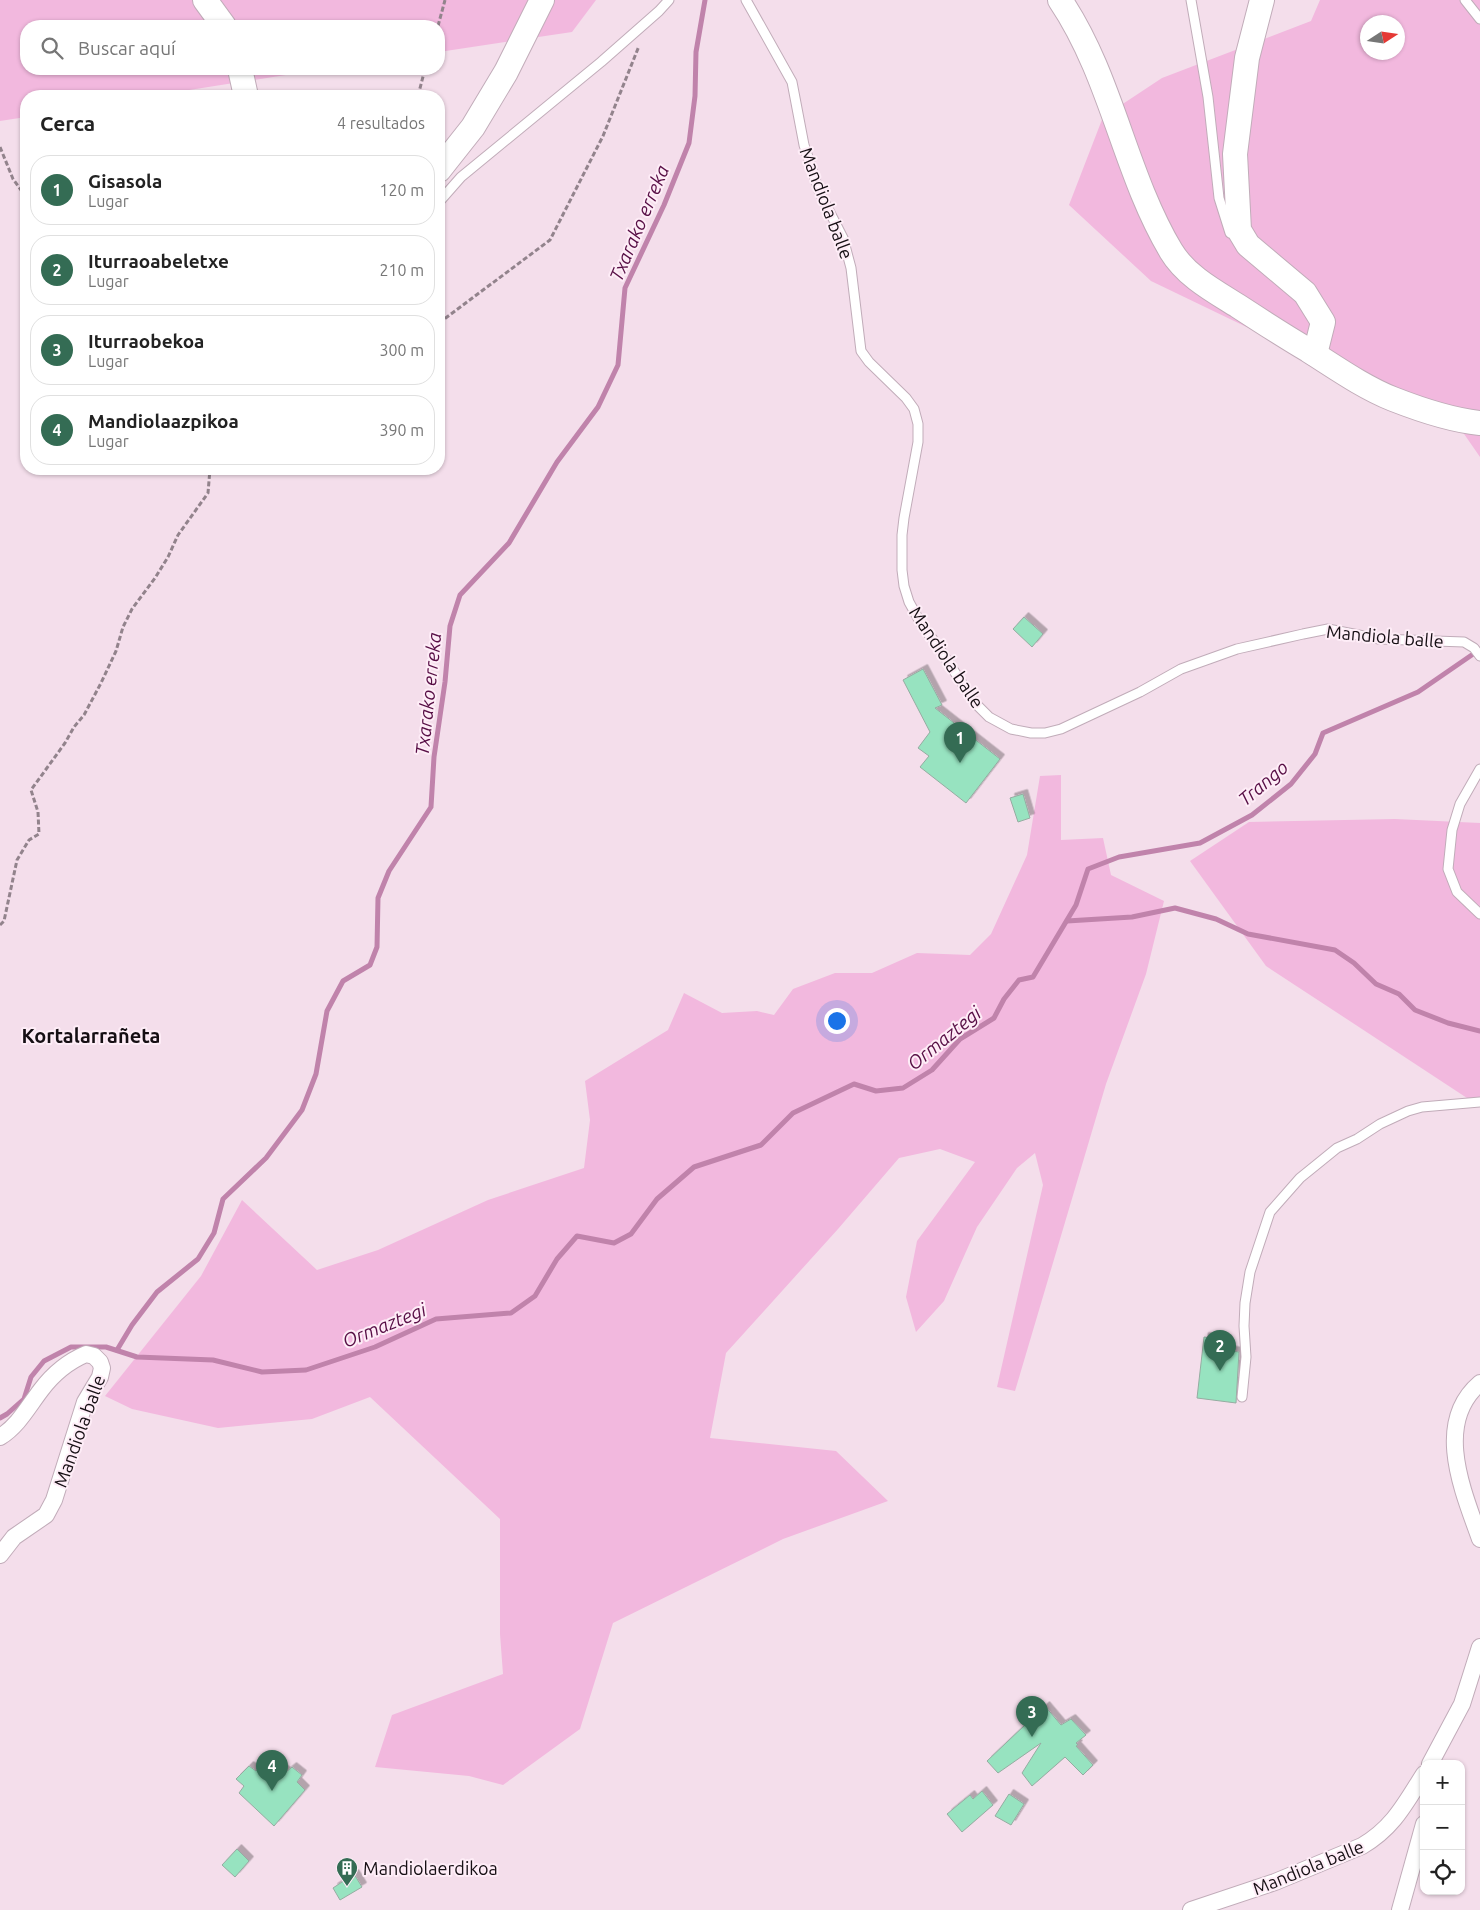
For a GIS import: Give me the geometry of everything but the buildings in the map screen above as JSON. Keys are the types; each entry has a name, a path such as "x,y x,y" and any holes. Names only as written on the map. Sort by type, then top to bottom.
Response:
{"street":[{"path":"205,0 220,20"},
{"path":"445,162 473,127 506,72 542,0"},
{"path":"1060,0 1077,27 1092,59 1144,199 1172,253 1192,275 1352,378 1392,398 1457,421 1480,423"},
{"path":"1262,0 1247,58 1235,154 1239,230 1248,245 1305,293 1314,307 1323,322 1315,354"},
{"path":"241,75 245,90"},
{"name":"Mandiola balle","path":"0,1437 19,1422 52,1376 71,1360 86,1354 94,1356 100,1362 102,1368 100,1377 85,1402 54,1500 46,1515 14,1537 0,1555"},
{"path":"1480,1383 1464,1400 1455,1428 1458,1470 1480,1539"},
{"path":"1432,1760 1462,1704 1480,1647"},
{"path":"1442,1760 1445,1737"},
{"name":"Mandiola balle","path":"1191,1910 1281,1880 1375,1839 1399,1815 1420,1781"},
{"path":"1400,1910 1420,1838"}],"lane":[{"path":"445,195 461,177 601,62 660,11 669,0"},
{"name":"Mandiola balle","path":"746,0 792,82 804,145 819,191 834,224 843,238 852,268 862,351 868,362 906,398 914,409 918,424 918,442 902,535 902,570 909,602 923,628 935,642 975,703 989,717 1011,729 1031,733 1062,730 1140,692 1181,669 1237,649 1275,639 1328,629 1379,639 1464,642 1474,648 1480,656"},
{"path":"1191,0 1208,98 1219,198 1231,237 1248,245"},
{"path":"1465,0 1480,19"},
{"path":"1480,769 1460,804 1452,830 1448,869 1457,892 1480,914"},
{"path":"1242,1397 1246,1357 1245,1303 1250,1272 1270,1212 1300,1178 1321,1161 1338,1148 1357,1139 1380,1124 1408,1111 1422,1107 1480,1102"}],"path":[{"path":"440,20 445,0"},
{"path":"445,319 550,240 603,136 642,42"},
{"path":"420,90 424,75"},
{"path":"0,146 13,179 20,189"},
{"path":"0,925 4,921 17,860 29,840 39,834 38,812 31,790 84,715 109,667 123,627 132,609 155,578 178,535 208,493 210,475"}],"shaded area":[{"path":"0,0 596,0 572,32 445,51 445,20 20,20 20,75 286,75 189,90 20,90 20,118 0,121"},
{"path":"1320,0 1480,0 1480,457 1462,431 1151,281 1069,205 1103,117 1162,78 1311,21"},
{"path":"1061,775 1061,840 1103,838 1111,875 1164,901 1146,974 1106,1084 1015,1391 997,1387 1043,1185 1035,1153 1017,1168 977,1227 944,1301 916,1332 906,1297 917,1241 975,1162 940,1149 899,1158 726,1353 710,1438 836,1451 888,1501 783,1539 613,1623 580,1729 503,1785 469,1776 375,1767 392,1715 503,1674 500,1634 500,1519 370,1397 312,1419 218,1428 132,1409 105,1396 201,1276 242,1200 317,1270 378,1250 488,1200 584,1168 590,1120 585,1081 668,1030 684,993 722,1013 757,1011 774,1015 793,989 835,973 872,973 917,953 970,955 991,934 1027,855 1040,776"},
{"path":"1395,819 1480,823 1480,1103 1467,1098 1266,966 1190,861 1249,822"}],"waterway":[{"name":"Txarako erreka","path":"117,1350 132,1325 157,1292 198,1259 214,1233 223,1199 266,1158 302,1110 316,1074 327,1011 343,981 370,965 377,947 378,898 389,871 431,807 434,757 445,682 450,626 460,595 509,543 557,462 598,407 618,365 625,288 664,205 689,143 695,96 696,52 705,0"},
{"name":"Ormaztegi","path":"0,1418 24,1399 31,1377 44,1361 71,1347 106,1347 137,1357 213,1360 262,1372 306,1370 375,1347 436,1319 511,1313 535,1296 557,1259 577,1236 614,1243 631,1234 657,1199 694,1167 761,1145 793,1113 854,1084 876,1091 903,1088 932,1070 960,1039 994,1018 1004,999 1019,980 1033,977 1076,905 1088,869 1119,857 1200,843 1252,815 1291,784 1315,754 1323,733 1418,692 1479,650"},
{"path":"1067,921 1132,917 1175,908 1216,919 1248,934 1335,950 1354,963 1376,984 1399,994 1415,1010 1448,1023 1480,1031"}],"place":[{"name":"Gisasola","path":"960,763"},
{"name":"Iturraoabeletxe","path":"1220,1371"},
{"name":"Iturraobekoa","path":"1032,1737"},
{"name":"Mandiolaazpikoa","path":"272,1791"},
{"name":"Mandiolaerdikoa","path":"347,1887"}],"district":[{"name":"Kortalarrañeta","path":"91,1035"}],"water label":[{"name":"Trango","path":"1263,783"}]}
